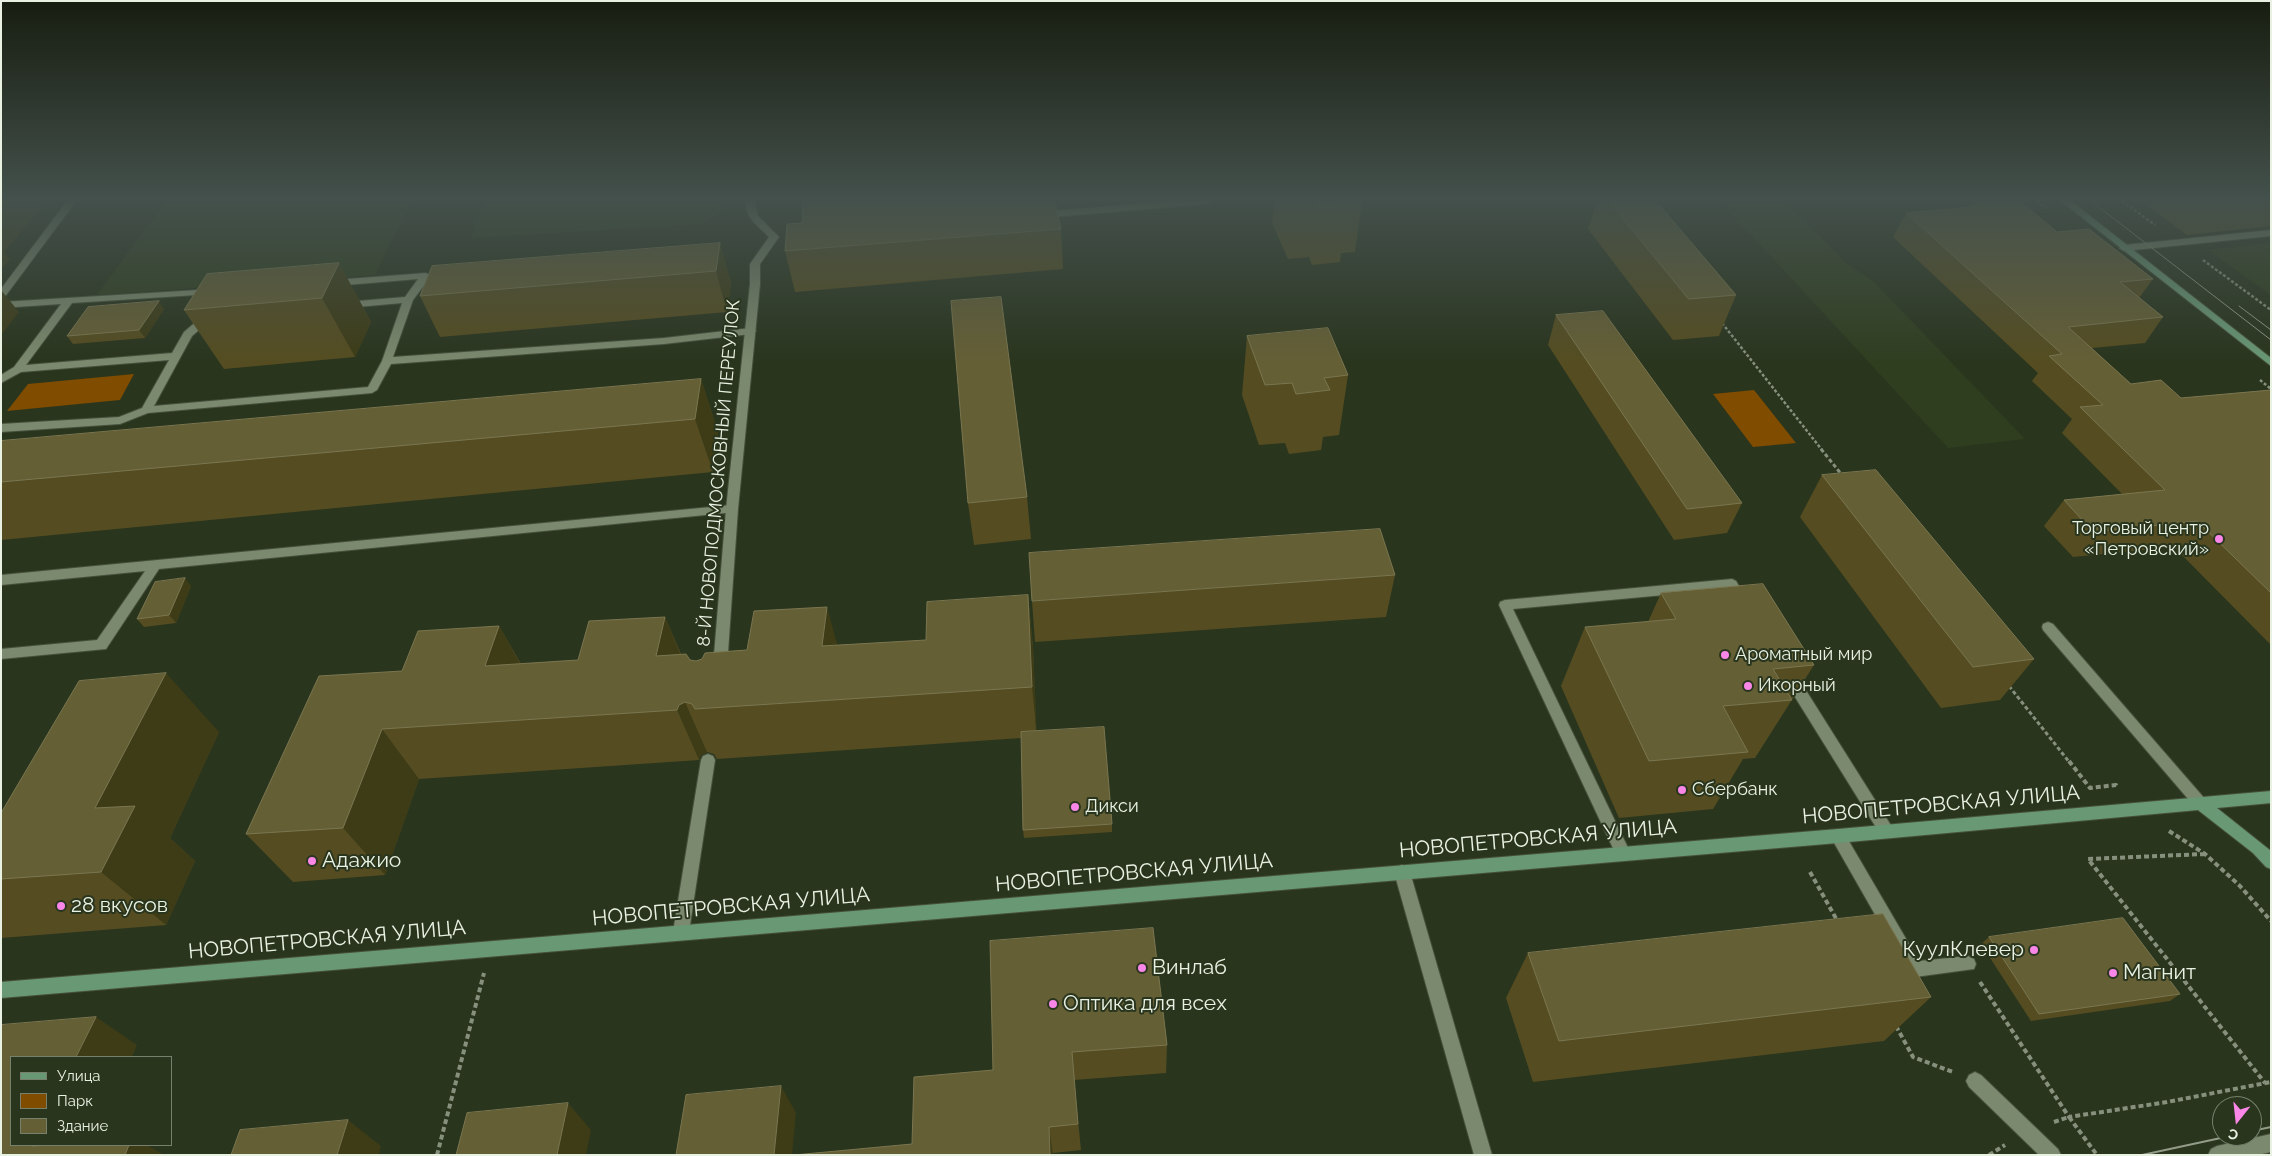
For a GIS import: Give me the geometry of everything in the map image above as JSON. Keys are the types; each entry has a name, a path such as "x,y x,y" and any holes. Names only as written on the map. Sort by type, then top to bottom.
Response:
{"street":[{"path":"1,296 32,255"},
{"name":"8-Й НОВОПОДМОСКОВНЫЙ ПЕРЕУЛОК","path":"719,675 732,509 756,284 755,264 763,255"},
{"path":"2133,255 2271,364"},
{"path":"1,428 120,420 146,410 372,390 387,361 408,300 426,276 323,284"},
{"path":"1,305 225,290"},
{"path":"1,380 18,368 70,300"},
{"path":"332,306 408,300"},
{"path":"146,410 188,334 208,316 218,315"},
{"path":"387,361 664,340 751,331"},
{"path":"18,368 176,356"},
{"path":"1,580 732,509"},
{"path":"1,654 101,645 155,565"},
{"path":"1623,854 1505,605 1732,584 1747,609"},
{"path":"2048,627 2200,802 2258,848 2271,862"},
{"path":"1784,667 1887,832"},
{"path":"680,932 708,760"},
{"name":"НОВОПЕТРОВСКАЯ УЛИЦА","path":"1,990 1887,832 2271,797"},
{"path":"1838,836 1915,969 1968,964"},
{"path":"1402,872 1483,1155"},
{"path":"1975,1081 2052,1155"},
{"path":"2217,1155 2271,1143"}],"path":[{"path":"1718,318 1848,483"},
{"path":"2003,678 2090,788 2116,785 2135,809 2205,854 2239,885 2271,921"},
{"path":"2205,854 2088,858 2265,1083"},
{"path":"1810,872 1843,931"},
{"path":"437,1155 490,948"},
{"path":"1968,964 2069,1117 2166,1102 2271,1082"},
{"path":"1894,1023 1913,1057 1975,1081"}],"shaded area":[{"path":"126,255 385,255 375,275 97,295"},
{"path":"1770,255 1838,255 1847,264 1874,282 2025,439 1948,448"},
{"path":"2215,255 2271,255 2271,295"}],"green space":[{"path":"134,374 120,400 7,411 28,384"},
{"path":"1754,390 1796,443 1753,447 1713,394"}],"building":[{"path":"570,255 718,255 716,271 420,296 432,266"},
{"path":"1653,255 1702,255 1736,295 1689,299"},
{"path":"1952,255 2122,255 2153,279 2120,282 2163,317 2068,327 2131,384 2161,380 2181,398 2271,390 2271,593 2197,521 2093,532 2064,500 2165,490 2080,407 2103,405 2049,356 2062,354"},
{"path":"339,263 322,298 184,310 207,274"},
{"path":"1001,297 1027,497 968,503 951,301"},
{"path":"159,301 139,330 67,336 88,307"},
{"path":"1603,311 1742,503 1687,509 1556,315"},
{"path":"1328,328 1348,375 1324,378 1330,390 1296,394 1292,383 1265,385 1247,336"},
{"path":"701,379 695,419 1,482 1,441"},
{"path":"1876,470 2034,659 1973,667 1822,475"},
{"path":"1380,529 1395,575 1032,601 1029,553"},
{"path":"185,578 169,615 137,619 155,582"},
{"path":"1763,584 1814,665 1773,669 1792,700 1723,706 1748,752 1649,761 1585,627 1676,619 1661,593"},
{"path":"1028,595 1032,687 695,709 692,704 685,702 679,705 677,710 382,729 343,828 246,834 319,676 402,671 418,631 499,626 485,666 578,660 589,621 665,617 656,656 686,654 690,660 696,661 702,659 705,653 747,650 754,611 827,607 822,646 926,640 927,602"},
{"path":"166,673 95,808 135,806 101,872 1,879 1,813 79,681"},
{"path":"1104,727 1112,824 1023,830 1021,732"},
{"path":"1883,914 1931,997 1559,1041 1528,953"},
{"path":"2123,918 2180,994 2039,1014 1989,937"},
{"path":"1153,928 1167,1045 1072,1052 1078,1124 1049,1127 1050,1155 794,1155 912,1144 914,1077 993,1070 990,941"},
{"path":"96,1017 76,1056 10,1056 10,1146 129,1146 125,1155 1,1155 1,1025"},
{"path":"781,1086 774,1155 676,1155 686,1095"},
{"path":"568,1103 557,1155 456,1155 467,1113"},
{"path":"348,1120 337,1155 231,1155 240,1130"}],"tram line":[{"path":"2161,255 2271,340"},
{"path":"2239,306 2271,330"},
{"path":"2262,1129 2271,1127"},
{"path":"2142,1155 2212,1140"}],"place":[{"name":"Торговый центр «Петровский»","path":"2219,539"},
{"name":"Ароматный мир","path":"1725,655"},
{"name":"Икорный","path":"1748,686"},
{"name":"Сбербанк","path":"1682,790"},
{"name":"Дикси","path":"1075,807"},
{"name":"Адажио","path":"312,861"},
{"name":"28 вкусов","path":"61,906"},
{"name":"КуулКлевер","path":"2034,950"},
{"name":"Винлаб","path":"1142,968"},
{"name":"Магнит","path":"2113,973"},
{"name":"Оптика для всех","path":"1053,1004"}]}
